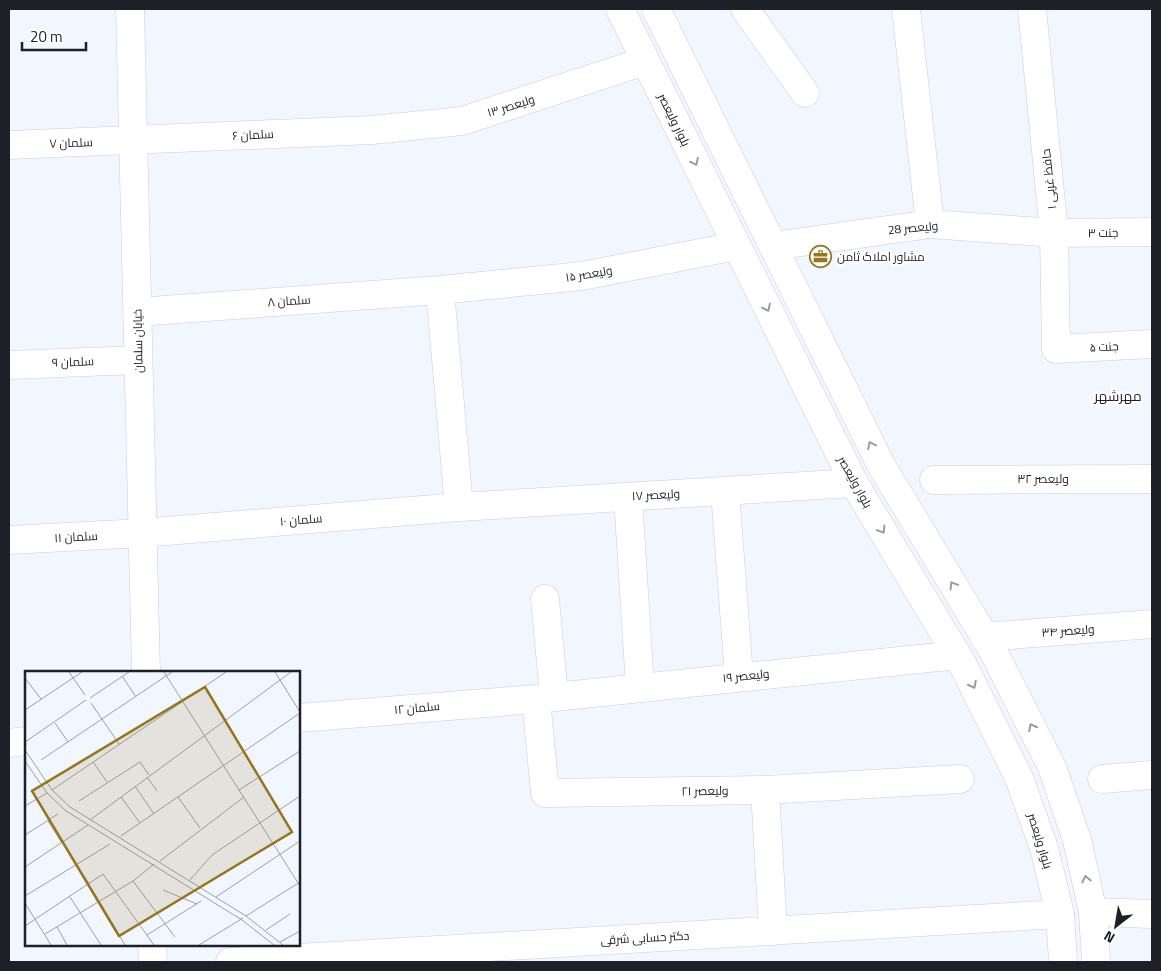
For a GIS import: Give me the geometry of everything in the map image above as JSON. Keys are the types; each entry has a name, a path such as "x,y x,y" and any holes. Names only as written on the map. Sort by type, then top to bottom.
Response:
{"street":[{"name":"خیابان سلمان","path":"130,9 146,671"},
{"name":"بلوار ولیعصر","path":"620,9 854,483 957,656 1019,778 1044,848 1060,914 1063,962"},
{"path":"656,9 881,465 984,637 1052,767 1077,840 1094,912 1096,962"},
{"path":"745,9 805,93"},
{"path":"906,9 930,224"},
{"name":"حافظ غربی ۱","path":"1032,9 1054,234 1056,349"},
{"name":"ولیعصر ۱۳","path":"372,130 462,121 646,61"},
{"name":"سلمان ۶","path":"133,141 372,130"},
{"name":"سلمان ۷","path":"9,145 133,141"},
{"name":"ولیعصر 28","path":"773,246 930,224 1054,234"},
{"name":"جنت ۳","path":"1054,234 1152,232"},
{"name":"ولیعصر ۱۵","path":"440,290 582,276 736,246"},
{"path":"440,290 459,508"},
{"name":"سلمان ۸","path":"137,312 440,290"},
{"name":"جنت ۵","path":"1056,349 1152,344"},
{"name":"سلمان ۹","path":"9,365 138,360"},
{"name":"ولیعصر ۳۲","path":"934,480 1152,479"},
{"name":"ولیعصر ۱۷","path":"459,508 854,483"},
{"path":"725,491 739,677"},
{"path":"628,497 640,686"},
{"name":"سلمان ۱۰","path":"142,533 459,508"},
{"name":"سلمان ۱۱","path":"9,540 142,533"},
{"path":"545,599 545,698"},
{"name":"ولیعصر ۳۴","path":"984,637 1152,624"},
{"name":"ولیعصر ۱۹","path":"545,698 640,686 957,656"},
{"name":"سلمان ۱۲","path":"300,718 545,698"},
{"name":"ولیعصر ۲۱","path":"545,698 545,793 765,790 960,779"},
{"path":"9,743 25,741"},
{"path":"1102,779 1152,775"},
{"path":"765,790 773,931"},
{"path":"1044,848 1058,854 1064,853 1077,840"},
{"name":"دکتر حسابی شرقی","path":"230,962 596,952 773,931 1094,912 1152,914"},
{"path":"152,946 153,962"}],"place":[{"name":"مشاور املاک ثامن","path":"821,257"}],"district":[{"name":"مهرشهر","path":"1118,396"}]}
